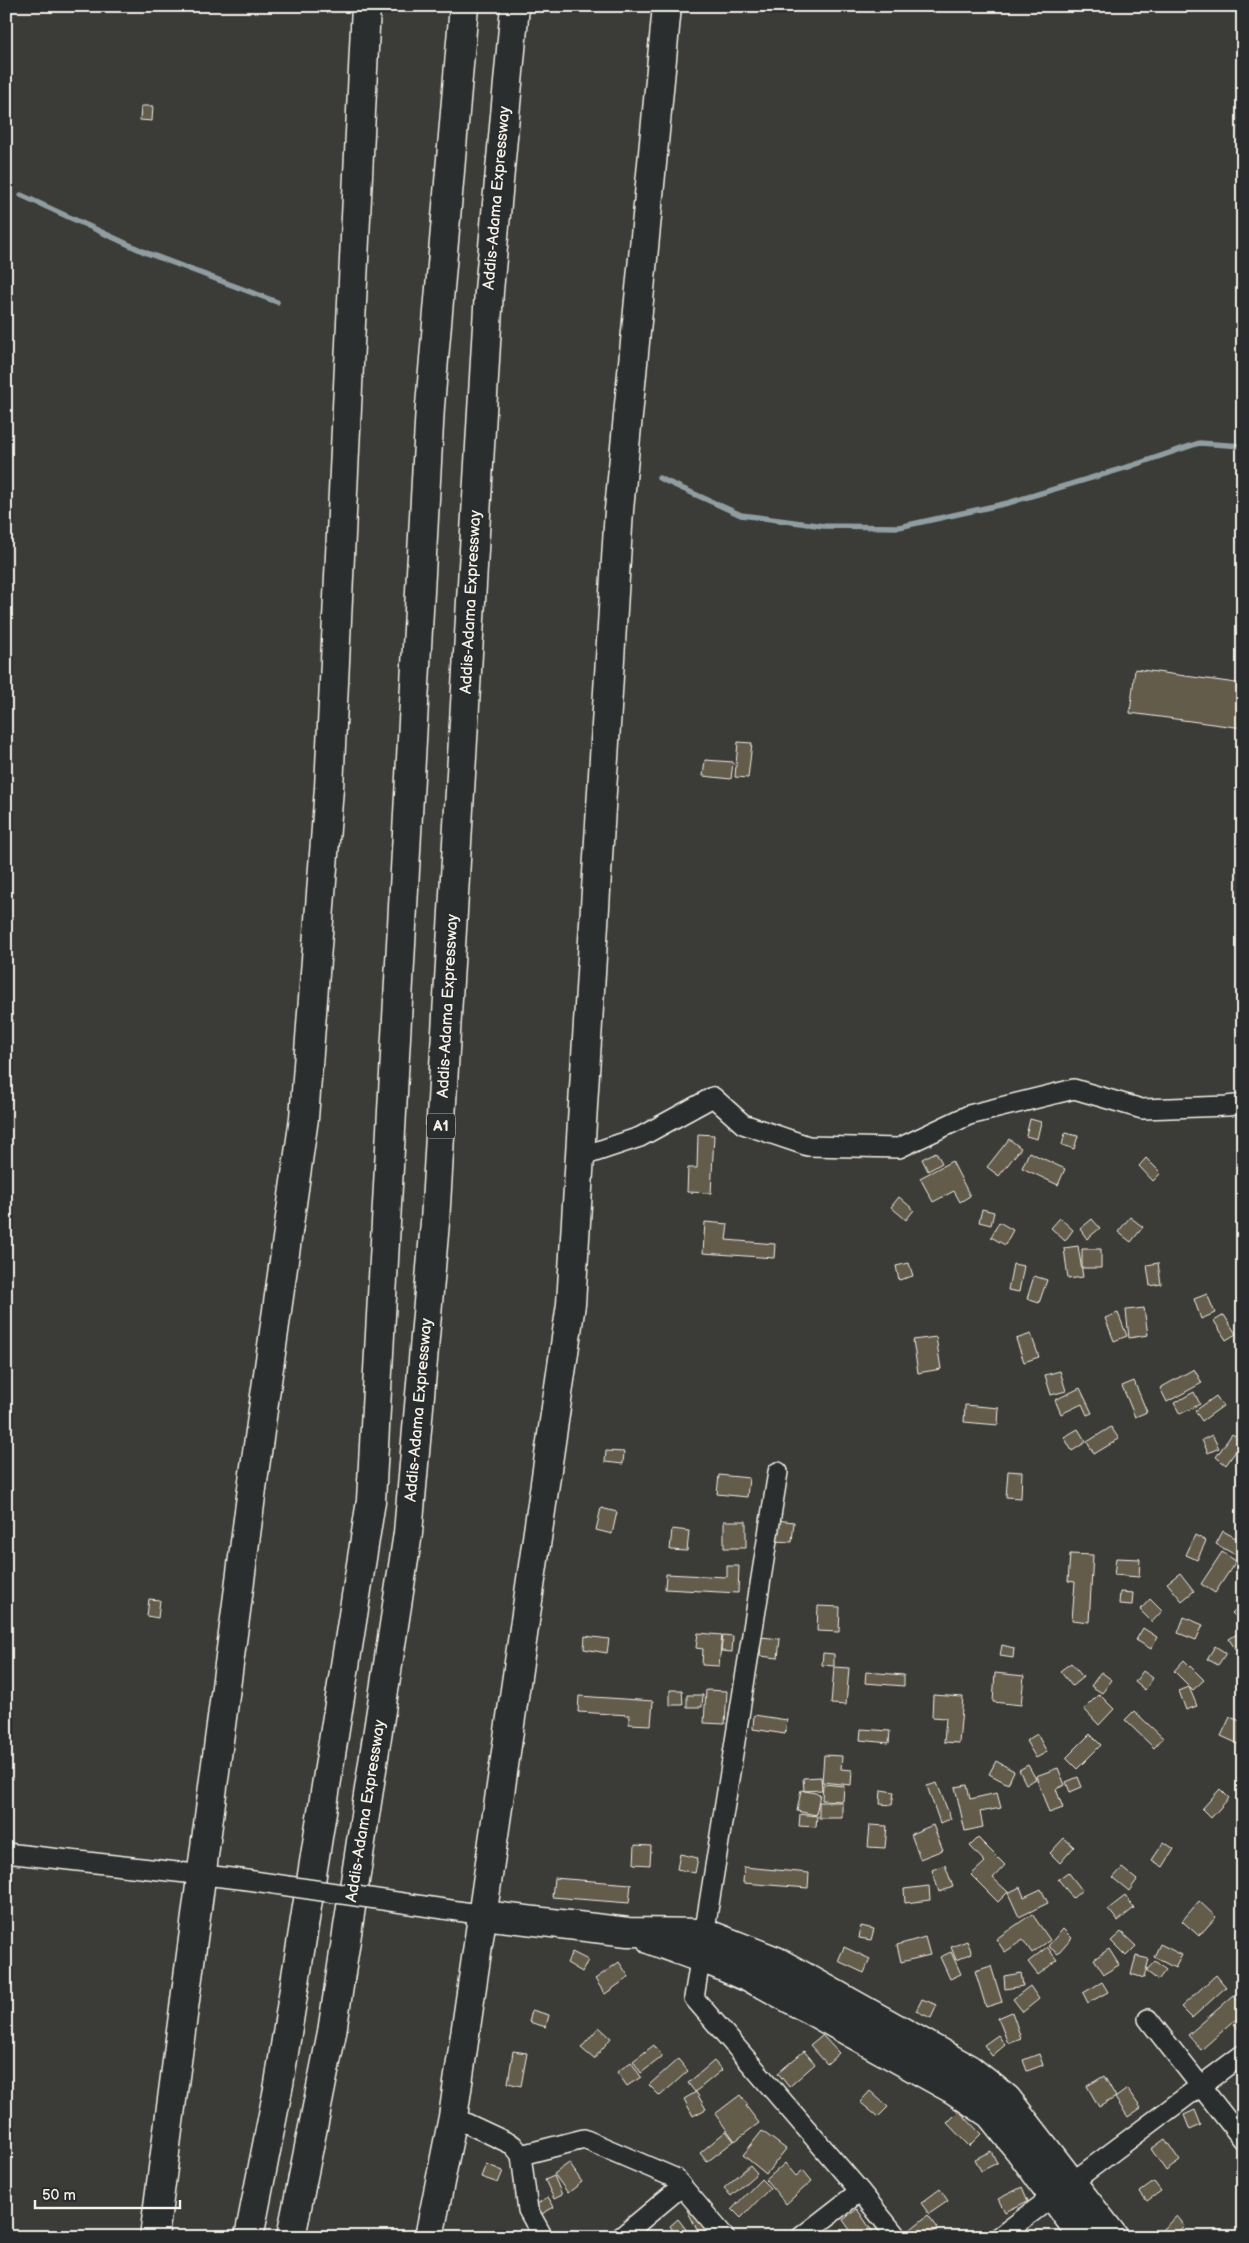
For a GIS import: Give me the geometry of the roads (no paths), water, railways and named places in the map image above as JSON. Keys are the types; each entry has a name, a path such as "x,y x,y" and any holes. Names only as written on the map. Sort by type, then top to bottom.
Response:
{"main road":[{"path":"154,2237 200,1873 304,1118 329,788 366,6"},
{"path":"249,2237 279,2084 371,1501 430,406 464,6"},
{"name":"Addis-Adama Expressway","path":"291,2237 332,2032 408,1534 436,1222 488,291 516,6"},
{"path":"429,2237 453,2117 484,1915 571,1304 619,510 667,6"},
{"path":"484,1915 628,1932 776,1961 969,2069 1007,2099 1063,2189 1083,2237"},
{"path":"1063,2189 1114,2237"}],"street":[{"path":"580,1157 640,1137 714,1096 743,1124 808,1146 899,1148 969,1115 1074,1089 1142,1109 1243,1104"},
{"path":"778,1472 694,1998 860,2191 897,2237"},
{"path":"6,1853 200,1873 484,1915"},
{"path":"1148,2019 1243,2140"},
{"path":"999,2237 1243,2054"},
{"path":"453,2117 513,2145 521,2155 528,2210 544,2237"},
{"path":"521,2155 584,2139 675,2178 725,2237"},
{"path":"621,2237 682,2186"},
{"path":"802,2237 860,2191"}],"waterway":[{"path":"21,195 147,253 277,302"},
{"path":"659,478 741,515 824,526 899,527 1008,503 1131,466 1199,443 1243,446"}]}
